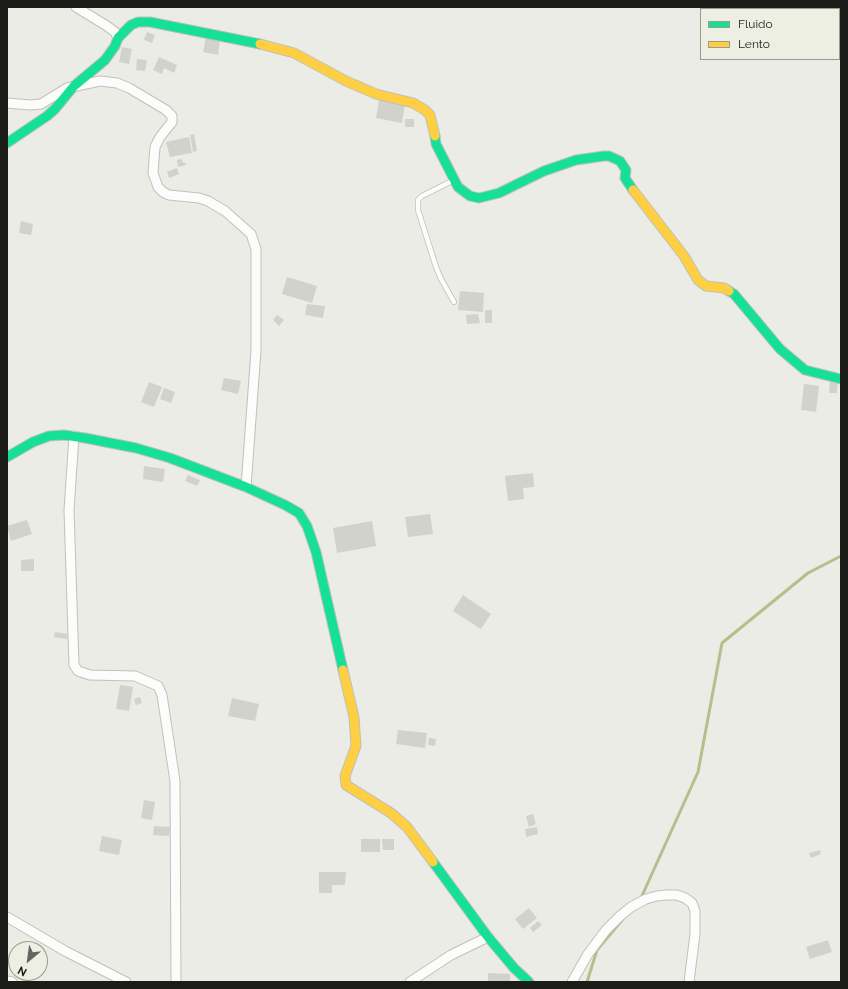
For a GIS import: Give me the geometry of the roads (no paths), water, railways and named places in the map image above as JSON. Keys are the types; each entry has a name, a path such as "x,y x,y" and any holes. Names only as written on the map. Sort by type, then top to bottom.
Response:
{"street":[{"path":"76,7 107,26 115,32 118,38"},
{"path":"7,143 55,109 74,86 105,60 115,46 118,38 131,25 144,21 268,46 294,53 346,81 376,94 413,103 425,110 430,115 434,125 436,144 454,180 463,192 470,196 479,198 508,190 524,180 544,171 576,160 604,156 620,161 624,166 628,184 684,256 698,280 706,286 724,288 734,294 780,350 805,370 841,379"},
{"path":"7,103 30,105 41,104 67,88 100,81 117,83 129,88 166,110 172,116 172,122 155,147 153,173 158,187 169,195 199,198 212,203 225,211 251,234 256,250 256,350 246,487"},
{"path":"7,457 32,442 49,436 74,436 136,448 170,458 246,487 293,508 299,513 307,526 316,552 354,717 356,746 353,758 345,776 346,785 391,813 407,827 488,938 514,968 529,982"},
{"path":"74,436 69,510 74,665 78,671 90,675 135,676 158,686 162,695 175,781 176,982"},
{"path":"572,982 598,939 631,907 646,899 656,896 677,895 685,898 692,904 695,911 696,922 689,982"},
{"path":"7,917 65,951 126,982"},
{"path":"410,982 451,955 488,938"},
{"path":"7,981 12,982"}],"lane":[{"path":"454,180 422,196 418,200 418,210 436,267 454,302"}],"waterway":[{"path":"641,898 698,772 722,643 808,573 841,556"},
{"path":"587,982 597,950 623,919"}]}
